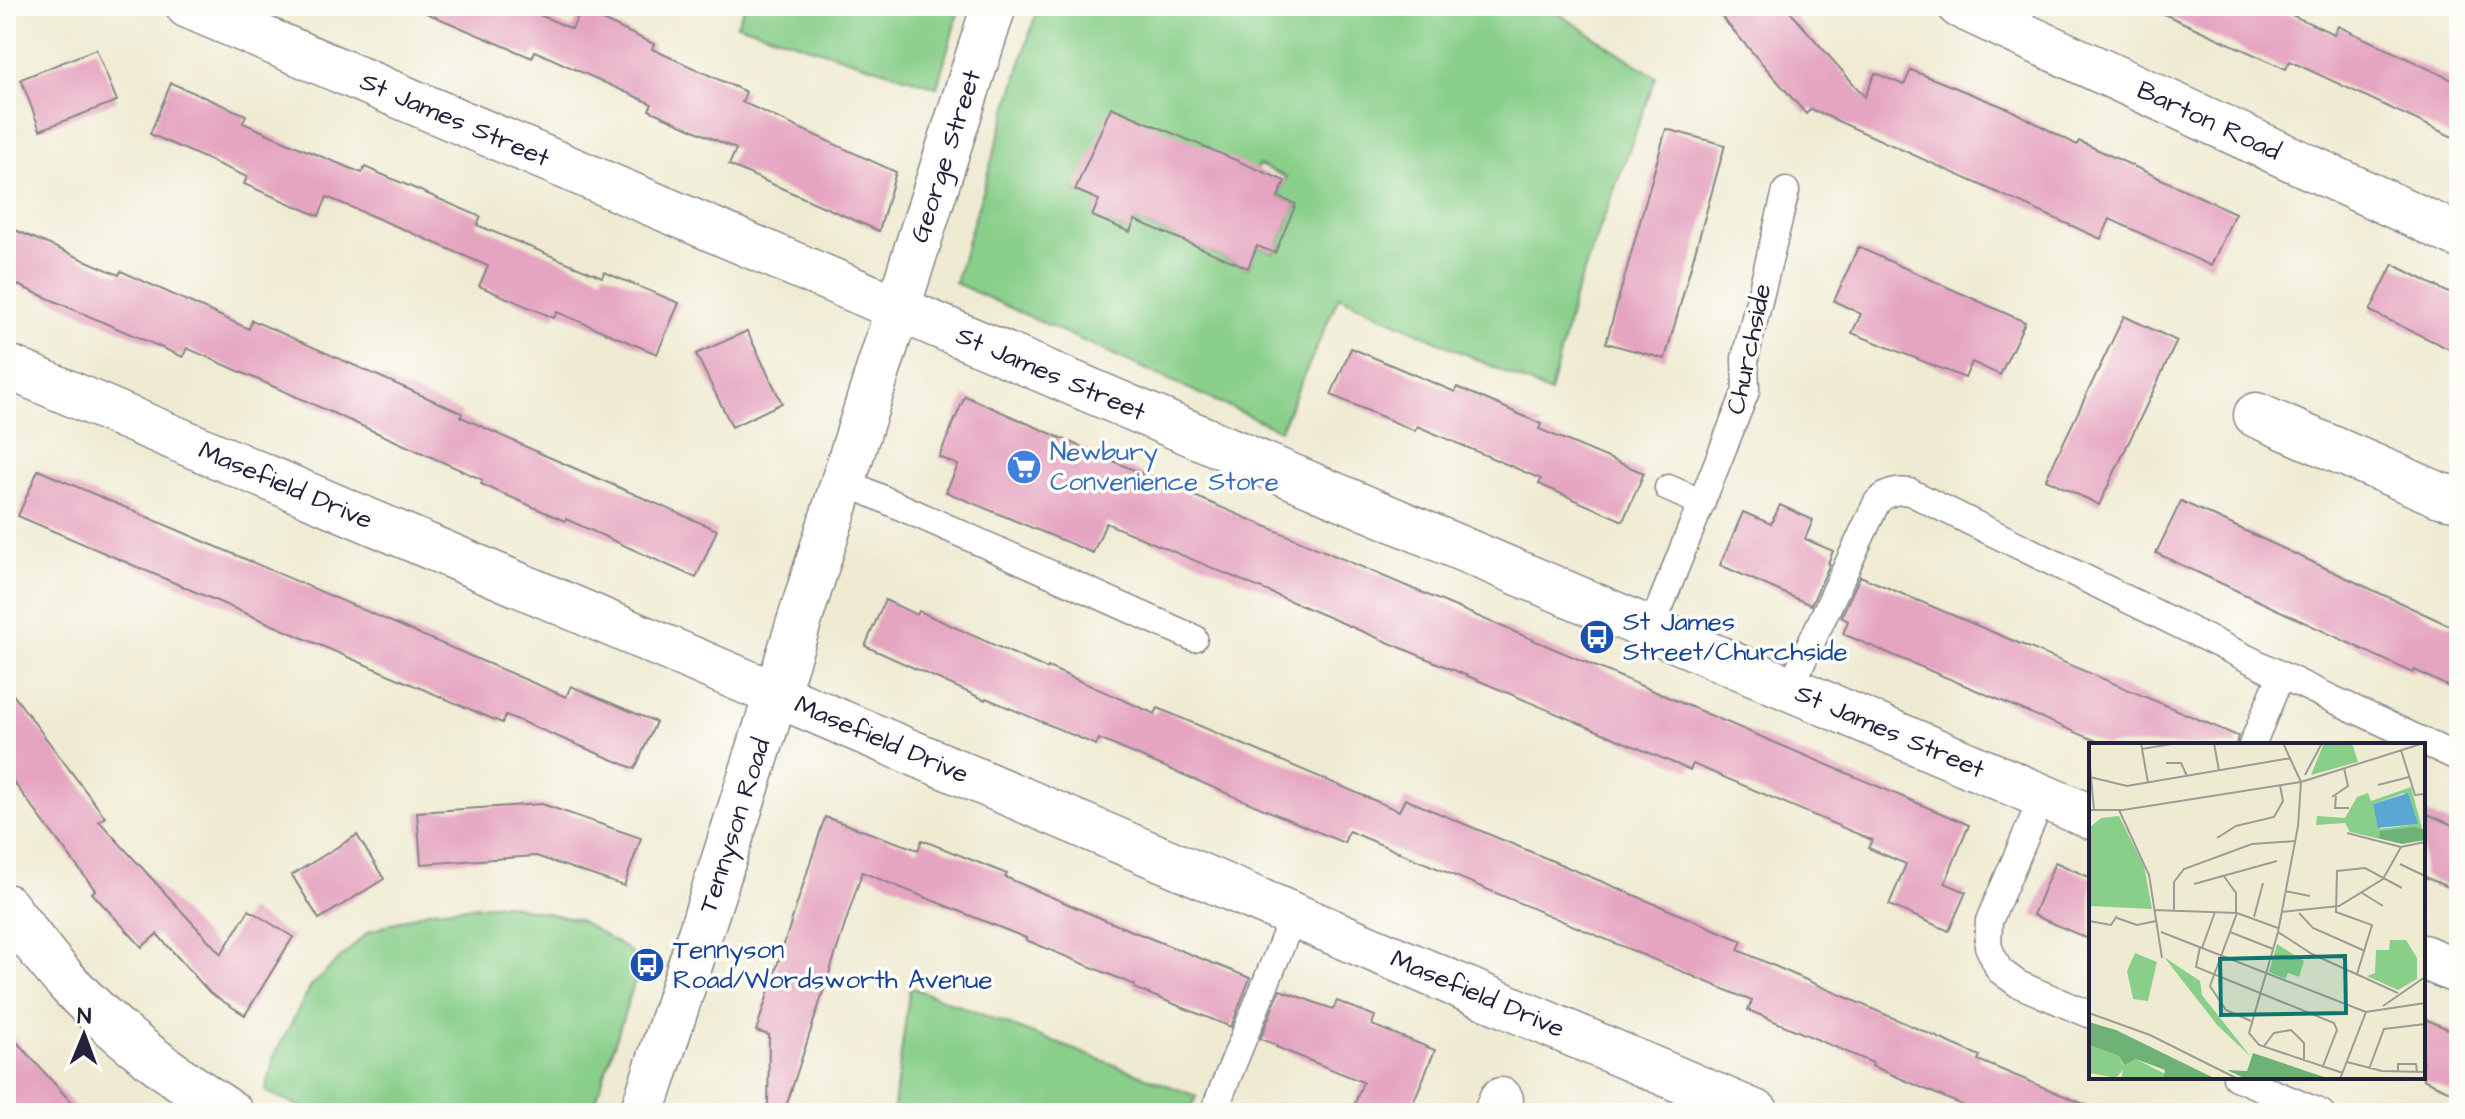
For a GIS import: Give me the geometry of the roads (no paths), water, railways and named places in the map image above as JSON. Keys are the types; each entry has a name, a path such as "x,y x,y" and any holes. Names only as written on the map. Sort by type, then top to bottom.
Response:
{"street":[{"name":"St James Street","path":"188,6 2089,816"},
{"name":"George Street","path":"897,307 994,6"},
{"name":"Barton Road","path":"1960,6 2459,236"},
{"name":"Tennyson Road","path":"642,1113 777,696 897,307"},
{"name":"Masefield Drive","path":"6,366 1757,1113"},
{"path":"2256,415 2440,495 2459,499"},
{"path":"6,906 67,983 104,1018 165,1068 231,1113"},
{"path":"2425,958 2459,972"}],"lane":[{"name":"Churchside","path":"1651,629 1746,391 1745,358 1786,191"},
{"path":"843,481 1194,638"},
{"path":"1668,488 1702,503"},
{"path":"1790,688 1877,502 1883,496 1901,491 1910,492 2281,675 2459,758"},
{"path":"2253,743 2281,675"},
{"path":"2043,796 1989,921 1988,946 1999,970 2018,984 2089,1014"},
{"path":"1213,1113 1293,916"},
{"path":"2241,1079 2321,1113"}],"place":[{"name":"Newbury Convenience Store","path":"1024,467"},
{"name":"St James Street/Churchside","path":"1597,637"},
{"name":"Tennyson Road/Wordsworth Avenue","path":"647,965"}]}
